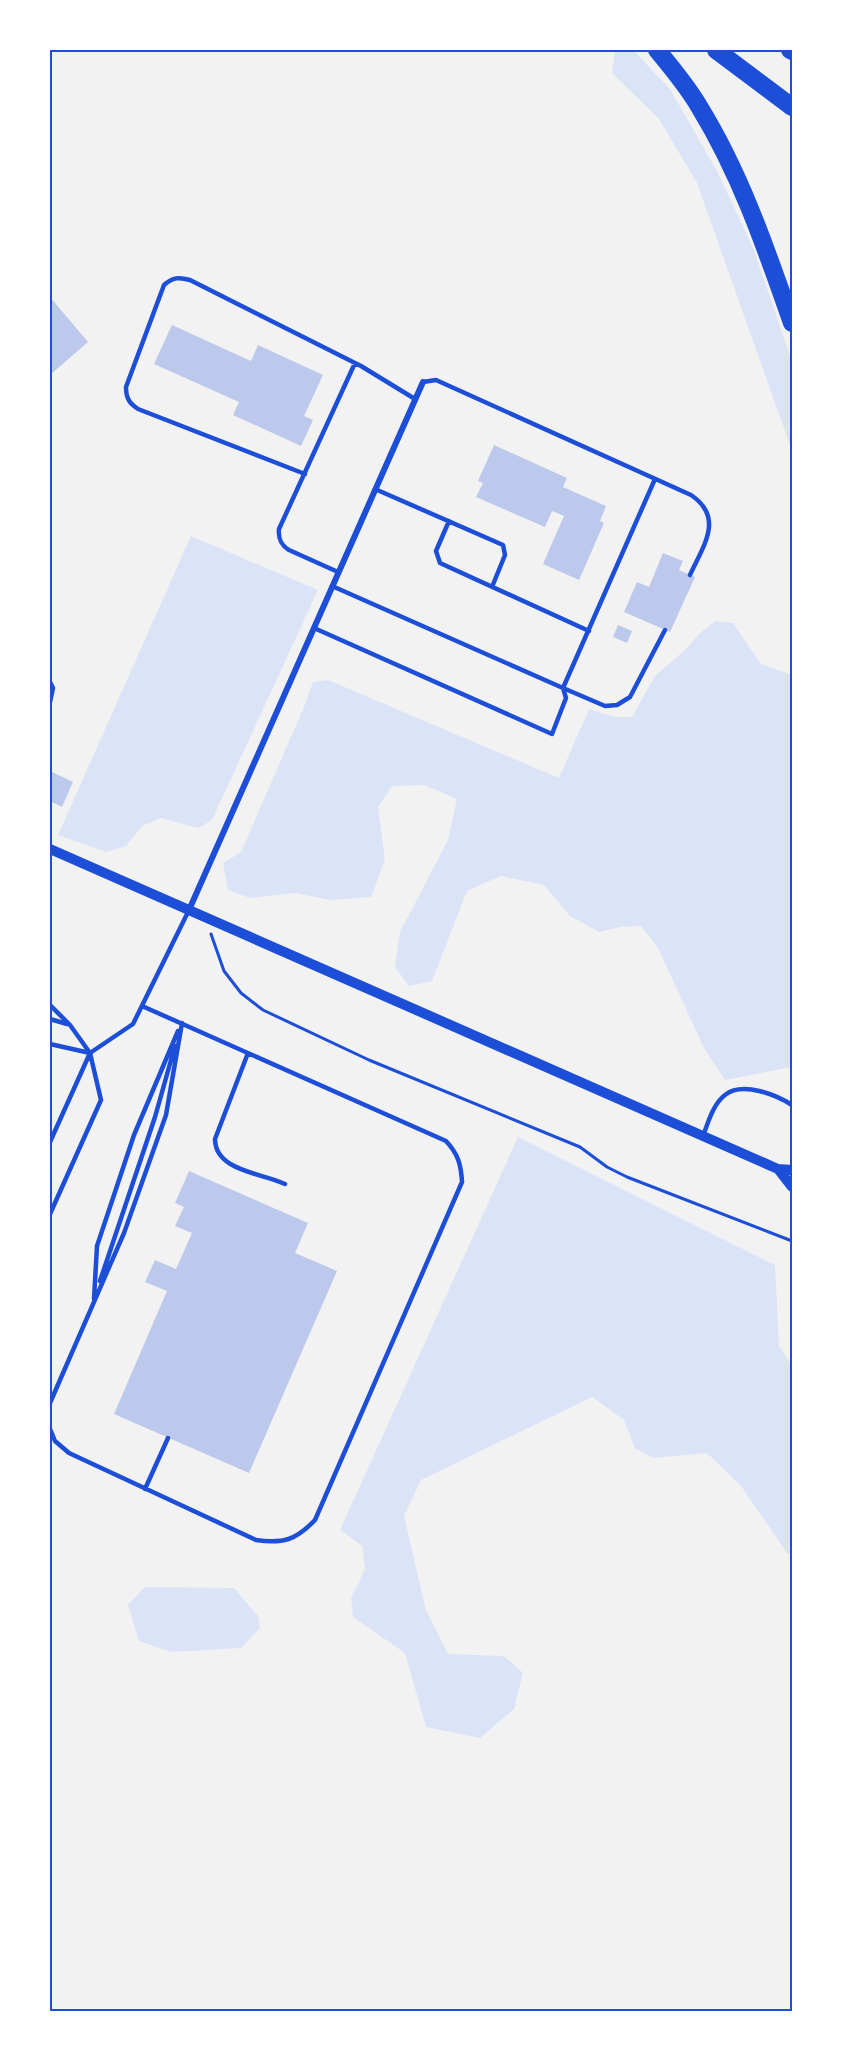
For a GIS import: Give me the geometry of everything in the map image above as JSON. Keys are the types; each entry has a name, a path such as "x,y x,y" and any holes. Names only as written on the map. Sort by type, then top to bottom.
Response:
{"highway":[{"path":"657,50 700,106 726,154 757,224 792,322"},
{"path":"716,50 792,107"}],"street":[{"path":"189,910 423,382"},
{"path":"50,849 778,1170 792,1170"},
{"path":"778,1170 792,1187"}],"lane":[{"path":"305,474 130,404 126,395 126,387 164,285 170,279 180,277 190,280 355,363 415,399"},
{"path":"338,572 289,550 283,546 278,536 279,529 355,363"},
{"path":"423,382 436,380 700,501 710,517 710,530 690,575"},
{"path":"314,628 552,734 566,698 563,688 655,479"},
{"path":"375,489 503,545 505,555 492,587"},
{"path":"449,521 436,551 440,563 589,631"},
{"path":"332,586 605,706 617,705 630,697 665,630"},
{"path":"50,682 53,688 50,702"},
{"path":"50,1142 90,1053 134,1024 189,910"},
{"path":"50,1005 70,1025 90,1053 101,1100 50,1214"},
{"path":"50,1429 55,1441 69,1453 256,1540 274,1543 290,1539 305,1531 315,1520 462,1182 461,1164 455,1150 446,1141 142,1006"},
{"path":"50,1019 70,1025"},
{"path":"50,1403 124,1233 165,1115 182,1023"},
{"path":"93,1304 155,1117 182,1023"},
{"path":"93,1304 97,1246 134,1135 182,1023"},
{"path":"50,1044 90,1053"},
{"path":"248,1053 215,1139 215,1147 222,1158 249,1173 269,1176 285,1184"},
{"path":"703,1136 715,1107 726,1094 747,1089 792,1104"},
{"path":"145,1489 168,1438"}],"path":[{"path":"205,917 224,971 241,993 263,1010 369,1060 580,1147 607,1167 627,1177 792,1241"}],"shaded area":[{"path":"615,50 633,50 670,89 717,171 754,250 792,362 792,451 697,183 659,119 612,73"},
{"path":"191,536 318,590 212,820 198,828 161,818 142,826 126,846 106,852 58,835"},
{"path":"715,621 733,623 761,664 792,675 792,1067 725,1080 704,1048 658,948 641,926 620,927 599,932 570,916 544,885 501,876 467,891 432,981 409,986 395,967 400,932 448,840 457,799 424,785 392,786 378,807 385,860 371,897 330,900 296,893 250,898 228,890 223,863 241,852 313,682 328,680 559,778 589,709 614,717 632,717 655,676"},
{"path":"518,1137 775,1265 779,1346 792,1366 792,1555 787,1553 741,1486 707,1453 653,1458 635,1448 624,1420 592,1397 421,1480 404,1516 426,1610 448,1654 504,1656 523,1673 514,1709 480,1738 426,1727 405,1653 353,1617 351,1598 365,1569 362,1546 340,1530"},
{"path":"145,1587 234,1588 258,1616 260,1628 241,1648 171,1652 139,1641 128,1605"}],"building":[{"path":"50,297 88,342 50,375"},
{"path":"172,325 251,361 258,345 323,375 304,416 313,420 301,446 233,415 239,402 154,364"},
{"path":"494,445 567,478 563,487 606,506 600,521 604,523 579,580 543,564 564,516 552,511 545,527 476,497 483,483 478,481"},
{"path":"663,553 683,561 679,570 695,577 670,632 624,612 637,582 649,587"},
{"path":"618,625 632,631 627,643 613,637"},
{"path":"50,771 73,782 62,807 50,801"},
{"path":"189,1171 308,1223 295,1253 337,1271 249,1473 114,1414 167,1291 145,1282 155,1260 176,1269 192,1233 175,1226 184,1207 175,1203"}]}
